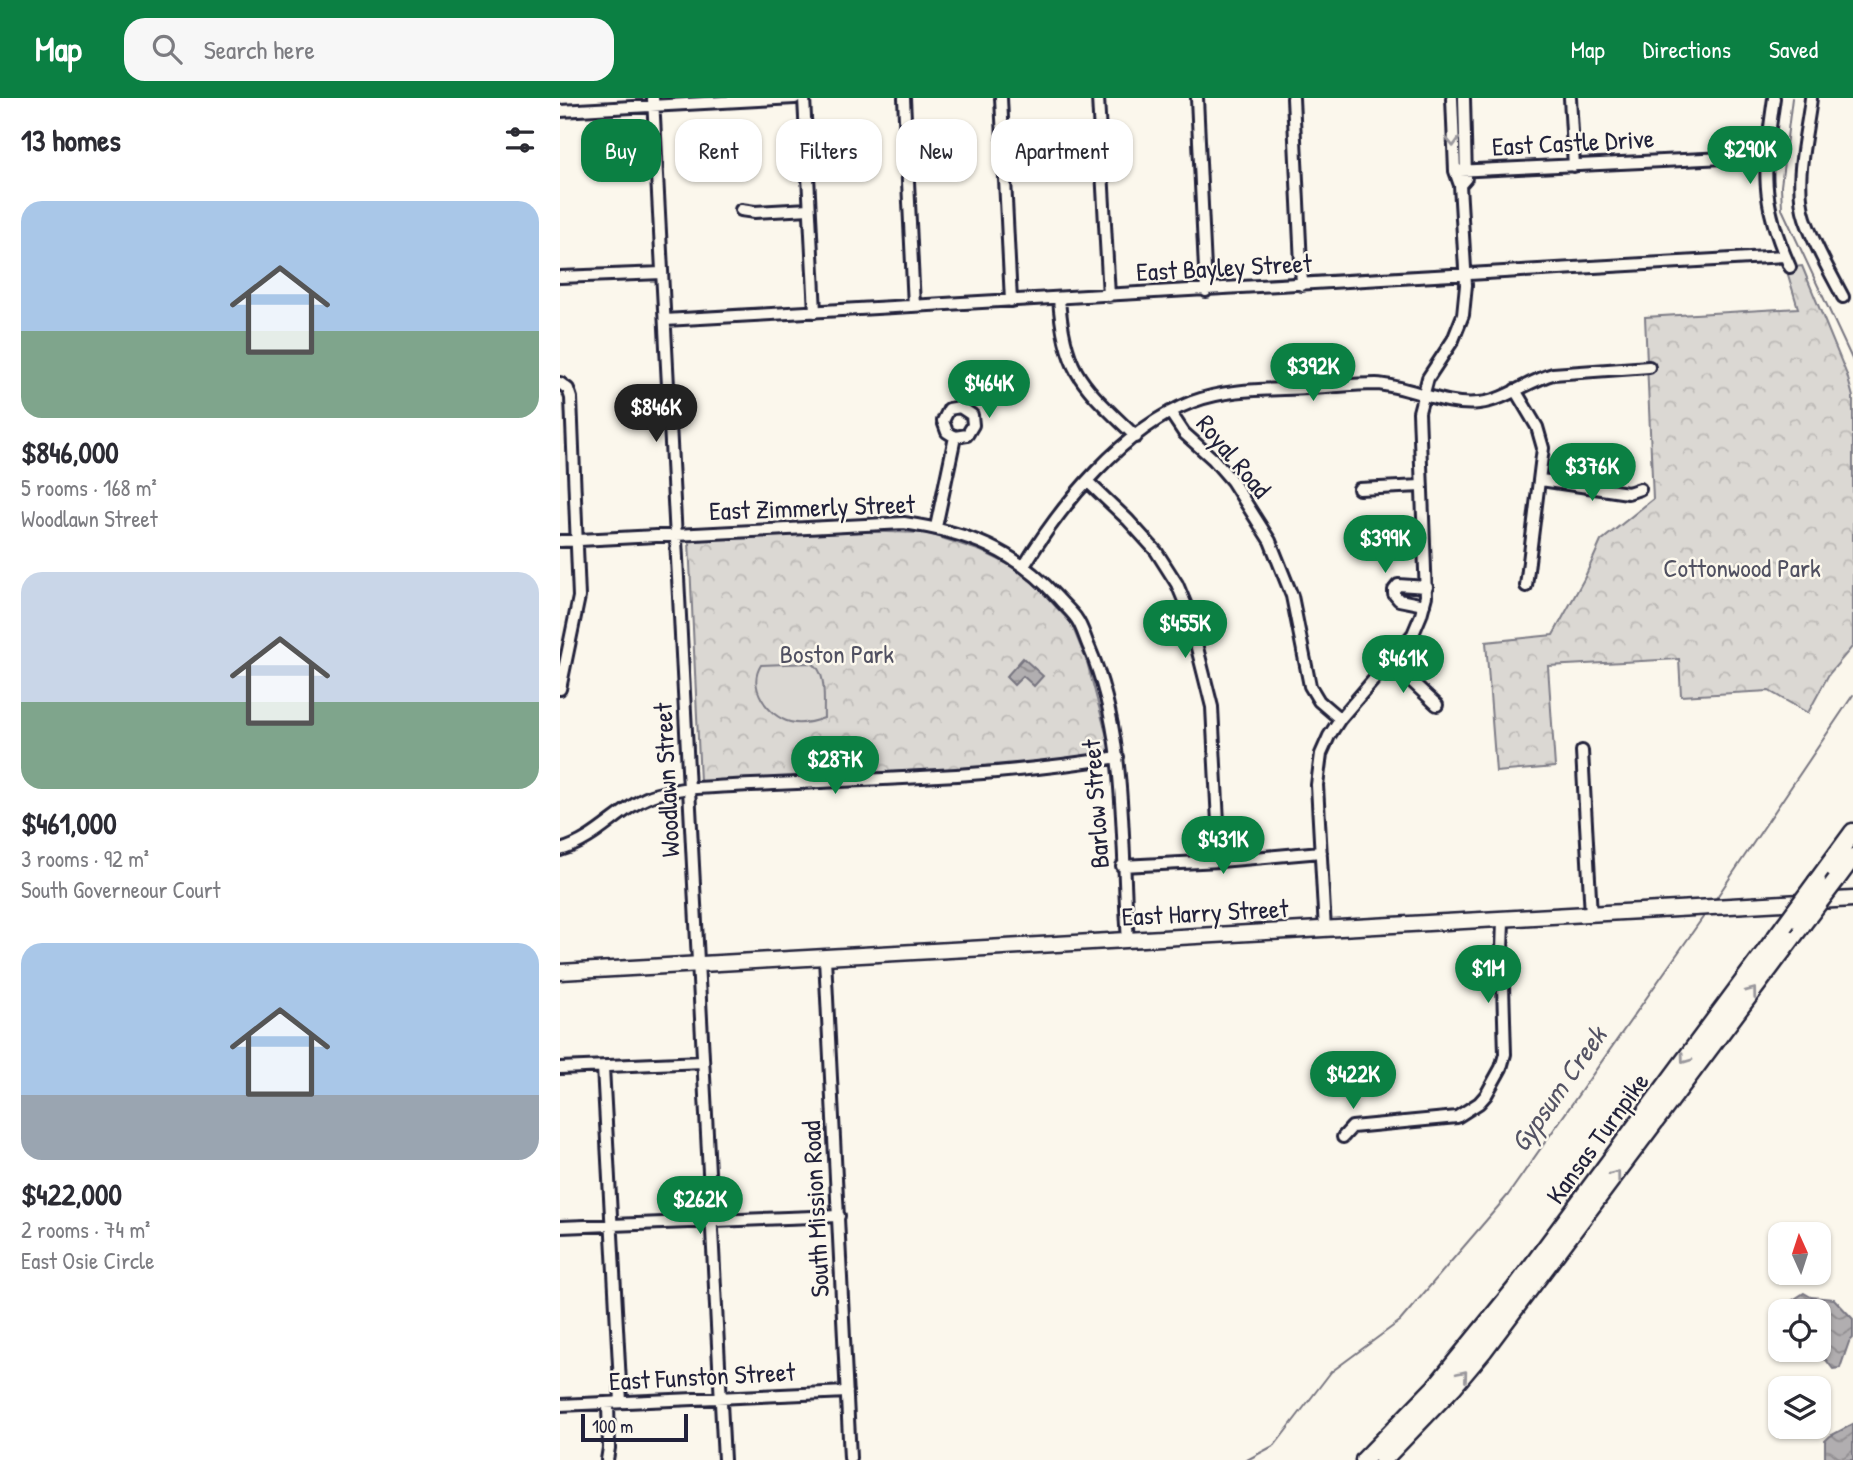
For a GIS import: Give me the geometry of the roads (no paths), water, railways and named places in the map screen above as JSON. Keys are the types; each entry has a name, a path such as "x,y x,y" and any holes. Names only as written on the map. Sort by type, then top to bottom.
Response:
{"highway":[{"name":"Kansas Turnpike","path":"1364,1460 1435,1387 1514,1290 1853,832"},
{"name":"Kansas Turnpike","path":"1383,1460 1453,1387 1484,1350 1853,857"}],"main road":[{"name":"East Harry Street","path":"560,972 1853,899"}],"street":[{"path":"573,98 574,110"},
{"path":"560,111 654,102 795,98"},
{"path":"804,98 815,312"},
{"path":"904,98 914,306"},
{"path":"1001,98 1011,301"},
{"path":"1098,98 1109,296"},
{"path":"1197,98 1206,291"},
{"path":"1293,98 1302,285"},
{"path":"1452,98 1460,170"},
{"path":"1460,170 1464,98"},
{"path":"1570,98 1574,166"},
{"path":"1767,156 1774,98"},
{"path":"1811,98 1802,165 1802,203 1805,218 1843,298"},
{"name":"Woodlawn Street","path":"654,102 724,1460"},
{"name":"East Bayley Street","path":"665,320 1787,261 1768,206 1765,180 1767,156"},
{"name":"East Castle Drive","path":"1460,170 1767,156"},
{"name":"East Castle Drive","path":"1460,170 1466,178 1460,185 1466,276"},
{"path":"741,210 755,212 809,209"},
{"path":"560,277 662,273"},
{"path":"1325,930 1317,794 1319,765 1329,736 1339,719 1413,634 1424,605 1427,587 1418,421 1422,394 1432,372 1458,331 1465,304 1466,276"},
{"path":"1059,298 1062,338 1073,368 1087,389 1136,437"},
{"path":"1024,566 1087,481 1136,437 1170,412 1211,396 1378,384 1452,402 1473,404 1496,398 1553,374 1649,367"},
{"path":"560,383 568,390 571,398 579,597 560,689"},
{"path":"1515,390 1541,437 1544,458 1526,586"},
{"name":"Royal Road","path":"1170,412 1184,433 1213,459 1232,481 1270,541 1292,596 1310,686 1319,701 1339,719"},
{"path":"936,527 955,437"},
{"path":"1541,480 1628,493 1640,489"},
{"path":"1087,481 1150,544 1177,584 1187,608 1212,707 1220,861"},
{"path":"1359,489 1422,486"},
{"name":"East Zimmerly Street","path":"560,541 896,523 936,527 983,541 1024,566"},
{"name":"Barlow Street","path":"1024,566 1044,582 1076,618 1100,671 1118,757 1128,941"},
{"path":"1424,605 1399,600 1394,594 1395,587 1427,587"},
{"path":"1391,662 1437,705"},
{"path":"1582,751 1591,915"},
{"path":"560,850 574,846 595,834 649,797 689,789 1001,771 1071,765 1118,757"},
{"path":"1122,866 1321,852"},
{"path":"1343,1138 1352,1127 1457,1117 1479,1103 1486,1095 1501,1068 1505,1054 1503,920"},
{"name":"South Mission Road","path":"825,958 850,1458"},
{"path":"560,1068 704,1062"},
{"path":"603,1067 621,1402"},
{"path":"560,1227 839,1216"},
{"name":"East Funston Street","path":"560,1405 847,1392"},
{"path":"607,1460 608,1403"}],"water":[{"path":"1023,658 1043,676 1034,686 1023,676 1014,685 1006,677"},
{"path":"1804,1293 1811,1297 1834,1299 1853,1319 1853,1338 1840,1368 1833,1369 1828,1362 1831,1362 1831,1299 1795,1299"},
{"path":"1853,1424 1853,1460 1825,1460 1825,1441 1831,1439 1831,1435"}],"waterway":[{"path":"1792,98 1781,186 1782,209 1853,361"},
{"name":"Gypsum Creek","path":"1715,900 1853,695"},
{"name":"Gypsum Creek","path":"1247,1460 1275,1445 1331,1372 1400,1321 1508,1195 1706,913"}],"park label":[{"name":"Cottonwood Park","path":"1742,567"},
{"name":"Boston Park","path":"837,653"}]}
